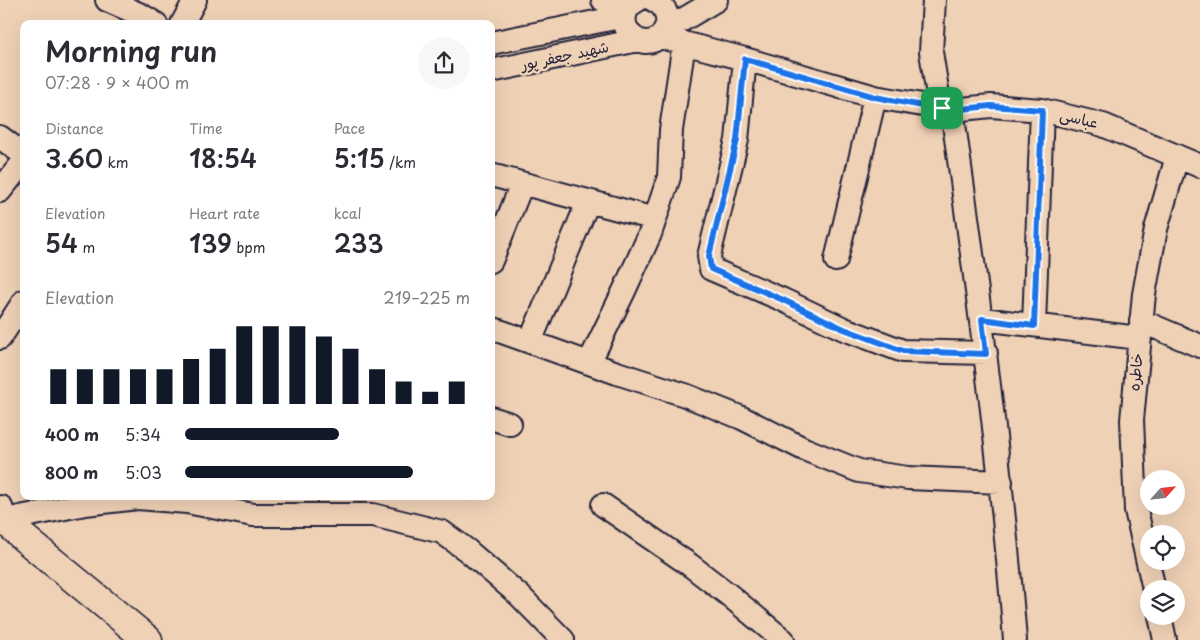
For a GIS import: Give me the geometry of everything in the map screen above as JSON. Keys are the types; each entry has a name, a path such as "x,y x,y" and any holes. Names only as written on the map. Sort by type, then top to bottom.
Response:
{"main road":[{"path":"2,513 24,538 148,640"}],"street":[{"path":"107,0 142,20"},
{"path":"184,20 195,0"},
{"path":"603,0 630,8 625,24 627,31 632,36 654,36 667,24 667,17 661,5 654,0"},
{"name":"شهید جعفر پور","path":"495,70 654,36 716,0"},
{"path":"934,0 931,52 937,89 947,109 982,319 1001,482 1015,640"},
{"name":"شهید جعفر پور","path":"495,42 630,8"},
{"name":"عباسی","path":"654,36 745,59 875,97 947,109 991,106 1042,110 1103,125 1200,166"},
{"path":"589,363 624,291 654,220 669,177 671,130 684,43"},
{"path":"745,59 737,140 709,256 711,269 844,329 903,351 986,354"},
{"path":"836,260 875,97"},
{"path":"1034,326 1042,110"},
{"path":"0,137 20,152"},
{"name":"خاطره","path":"1152,580 1136,510 1132,420 1144,294 1156,229 1177,157"},
{"path":"0,191 20,166"},
{"path":"495,176 654,220"},
{"path":"495,251 522,184"},
{"path":"530,342 588,202"},
{"path":"0,338 20,307"},
{"path":"982,319 1034,326 1140,330 1200,346"},
{"path":"495,329 686,395 804,449 859,471 908,478 1001,482"},
{"path":"2,513 120,500"},
{"path":"162,500 187,502 253,515 373,515 442,532 468,551 520,596 563,640"},
{"path":"603,505 690,565 783,640"},
{"path":"1162,625 1165,640"}],"route":[{"path":"745,59 875,97 942,108 952,110 991,106 1042,110 1034,326 982,319 986,354 903,351 844,329 711,269 709,256 737,140 745,59"}]}
